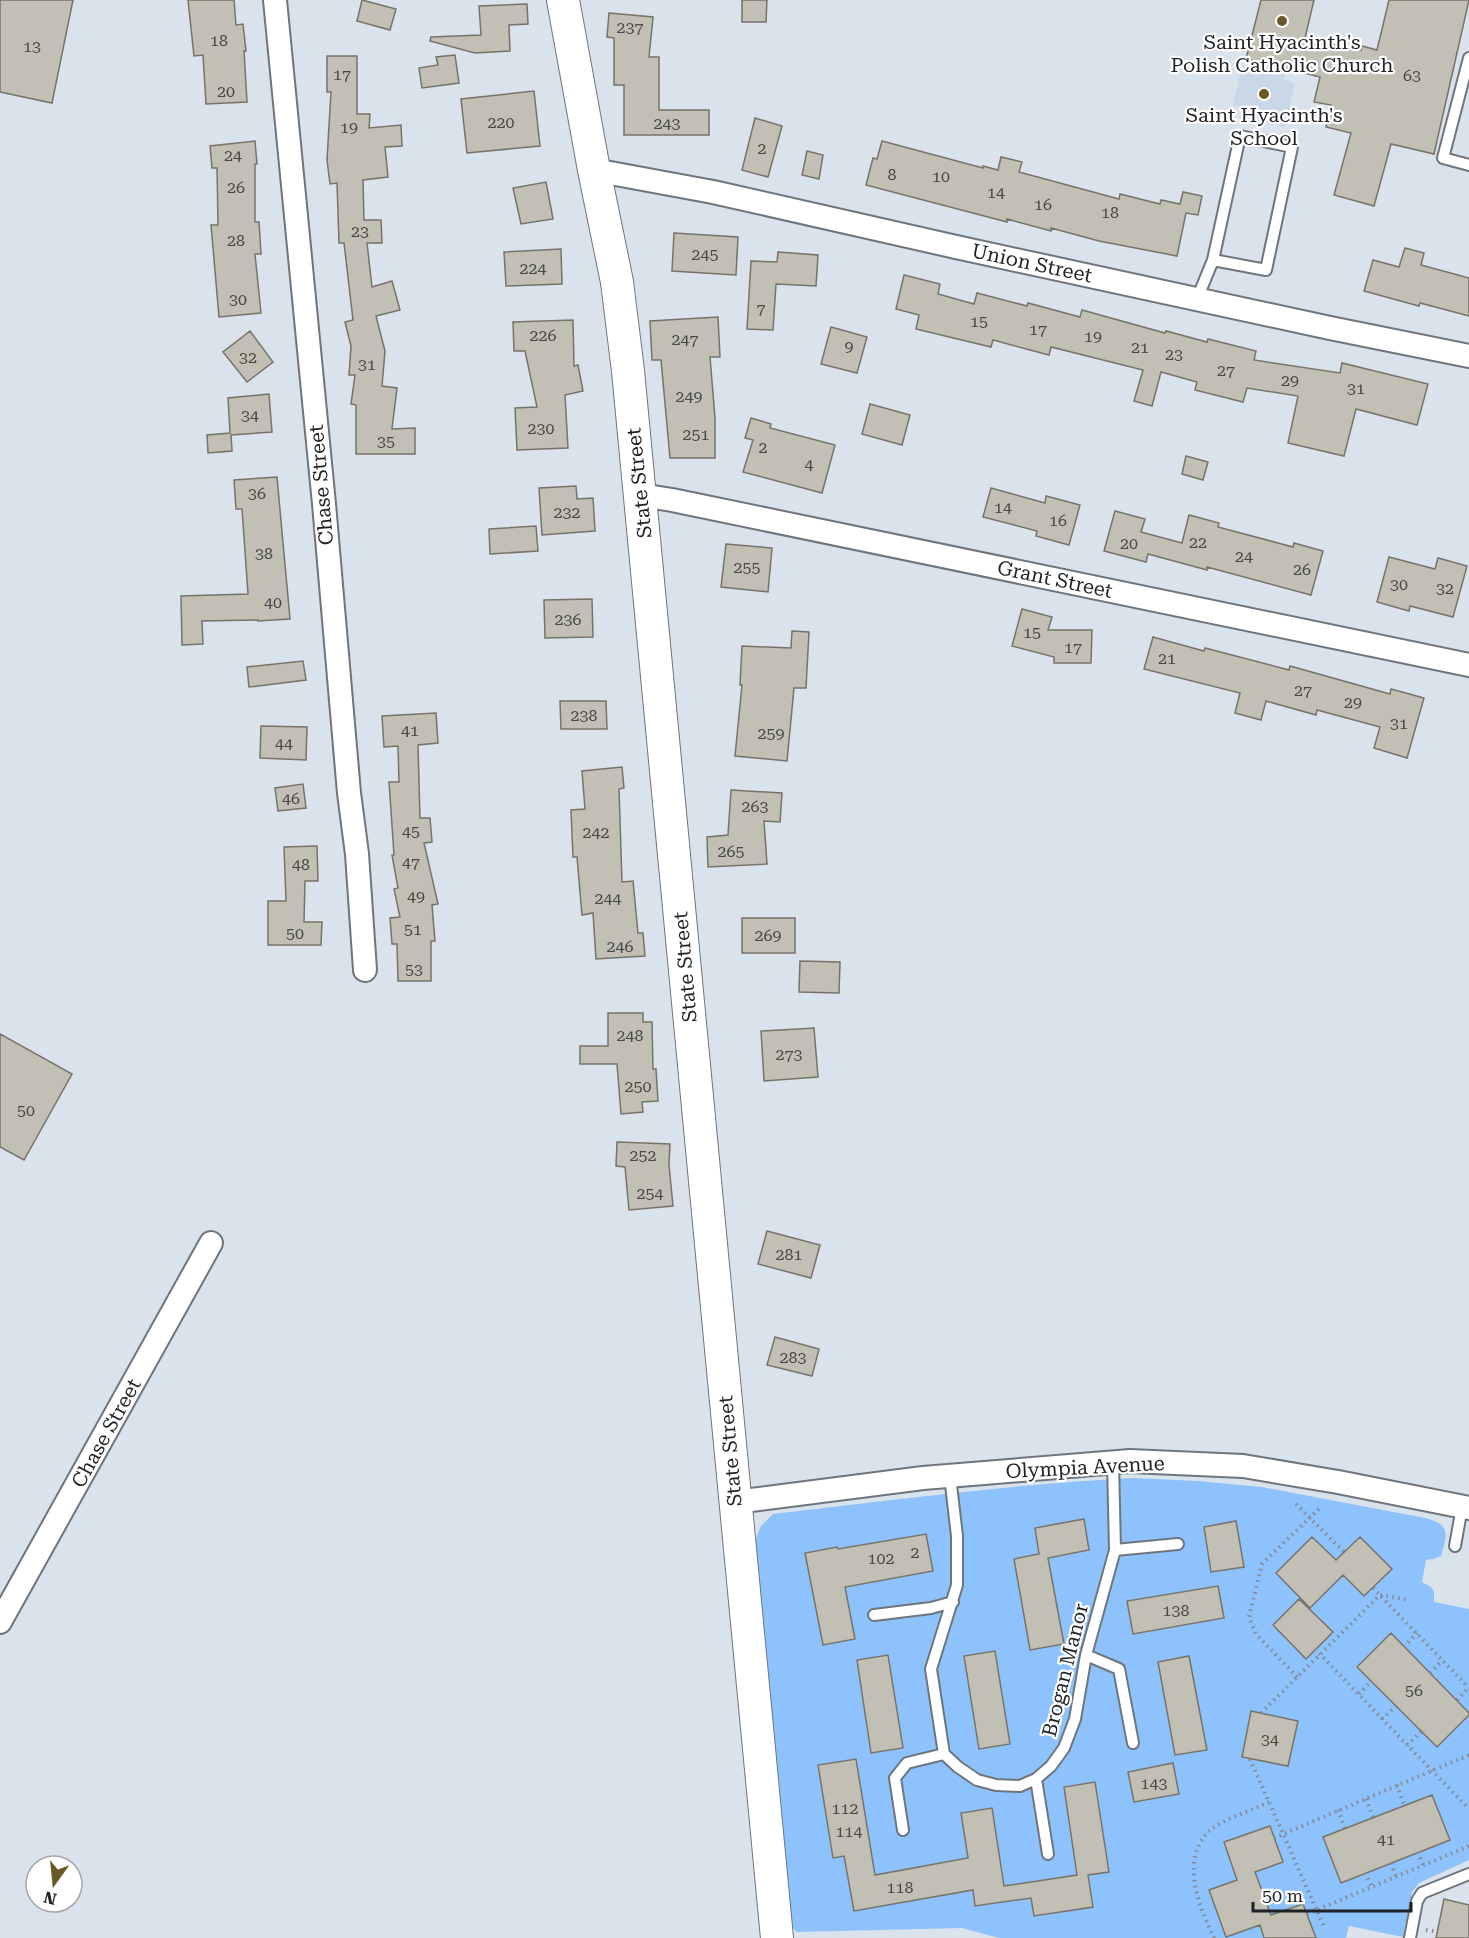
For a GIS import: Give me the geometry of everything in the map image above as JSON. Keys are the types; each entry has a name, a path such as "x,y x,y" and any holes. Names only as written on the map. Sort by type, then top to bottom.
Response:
{"main road":[{"name":"State Street","path":"563,0 617,282 641,495 777,1938"}],"street":[{"name":"Chase Street","path":"275,0 324,504 349,793 357,854 365,970"},
{"name":"Union Street","path":"594,170 818,214 956,247 1469,356"},
{"name":"Grant Street","path":"641,495 1469,665"},
{"name":"Chase Street","path":"0,1622 211,1243"},
{"name":"Olympia Avenue","path":"735,1502 950,1476 1113,1462 1188,1462 1244,1466 1466,1508"}],"lane":[{"path":"1469,58 1443,159 1469,165"},
{"path":"1197,299 1213,260 1240,136 1292,147 1266,270 1213,260"},
{"name":"Brogan Manor","path":"1036,1779 1051,1766 1064,1749 1075,1719 1086,1655 1115,1550 1113,1462"},
{"path":"950,1476 958,1563 957,1585 931,1669 944,1754 977,1780 996,1785 1020,1786 1036,1779 1048,1854"},
{"path":"1455,1546 1466,1508"},
{"path":"1115,1550 1178,1544"},
{"path":"874,1616 931,1608 953,1602"},
{"path":"1086,1655 1119,1669 1133,1743"},
{"path":"903,1830 895,1778 907,1763 944,1754"},
{"path":"1410,1938 1417,1902 1422,1893 1469,1874"}],"path":[{"path":"1296,1504 1344,1552"},
{"path":"1297,1677 1256,1634 1249,1617 1262,1564 1320,1508"},
{"path":"1373,1588 1469,1688 1456,1700"},
{"path":"1261,1713 1380,1595"},
{"path":"1380,1595 1408,1600"},
{"path":"1404,1647 1416,1634"},
{"path":"1315,1649 1469,1809"},
{"path":"1431,1673 1443,1660"},
{"path":"1359,1694 1371,1681"},
{"path":"1382,1719 1396,1706"},
{"path":"1407,1745 1421,1731"},
{"path":"1274,1838 1469,1755"},
{"path":"1250,1759 1325,1929"},
{"path":"1397,1785 1404,1805"},
{"path":"1366,1799 1373,1817"},
{"path":"1214,1938 1195,1892 1195,1864 1201,1842 1207,1832 1216,1826 1269,1802"},
{"path":"1338,1810 1345,1828"},
{"path":"1307,1914 1469,1846"},
{"path":"1418,1852 1424,1865"},
{"path":"1391,1863 1396,1876"},
{"path":"1365,1873 1372,1887"},
{"path":"1422,1929 1437,1932"}],"shaded area":[{"name":"Saint Hyacinth's School","path":"1252,60 1286,69 1284,80 1295,83 1285,127 1254,120 1256,111 1233,105 1241,70 1249,72"},
{"path":"1133,1478 1262,1487 1425,1518 1443,1527 1446,1536 1441,1556 1426,1560 1422,1582 1431,1587 1434,1592 1434,1602 1469,1609 1469,1860 1419,1883 1412,1892 1403,1937 1349,1926 1346,1938 999,1938 962,1928 797,1932 792,1927 755,1541 761,1526 773,1514 998,1488"}],"building":[{"path":"0,0 73,0 52,103 0,92"},
{"path":"188,0 234,0 236,25 243,24 247,102 206,104 203,55 194,56"},
{"path":"362,0 396,9 390,30 357,21"},
{"path":"742,0 767,0 766,22 742,22"},
{"path":"1261,0 1314,0 1305,38 1352,49 1361,50 1362,46 1377,50 1389,0 1469,0 1434,154 1391,144 1374,206 1334,195 1351,133 1326,127 1331,105 1314,102 1320,77 1246,59"},
{"path":"527,4 528,24 509,25 510,51 475,53 430,41 431,37 481,35 479,6"},
{"path":"609,13 653,17 649,57 659,57 659,110 709,110 709,135 624,135 624,85 614,85 614,38 607,37"},
{"path":"455,55 459,83 422,88 419,68 438,65 436,57"},
{"path":"327,56 357,56 357,114 370,114 369,128 401,125 402,146 385,147 388,177 363,180 364,220 381,220 382,243 367,243 372,287 392,281 400,310 376,316 385,351 382,386 397,388 392,429 415,428 415,454 356,454 356,405 351,404 355,375 349,375 351,346 345,322 353,320 344,243 339,243 337,183 330,184 327,160 331,92 327,92"},
{"path":"534,91 540,146 467,153 461,99"},
{"path":"755,118 782,126 768,177 742,170"},
{"path":"255,141 257,164 255,164 255,222 259,222 261,254 255,254 261,313 219,317 211,225 218,225 217,168 212,168 210,146"},
{"path":"882,141 983,168 983,166 998,170 1001,157 1022,162 1019,172 1119,199 1120,194 1160,204 1161,200 1180,204 1183,192 1202,196 1198,215 1186,213 1177,256 1099,241 1051,228 1051,231 1007,219 1007,222 866,185 873,158 877,159"},
{"path":"807,151 823,155 819,179 802,175"},
{"path":"546,182 553,219 521,224 513,188"},
{"path":"674,233 738,237 736,275 672,271"},
{"path":"1405,248 1424,253 1421,265 1469,278 1469,316 1420,303 1419,306 1364,291 1373,260 1399,267"},
{"path":"561,249 562,284 506,286 504,252"},
{"path":"778,252 818,255 816,286 776,284 773,330 747,329 751,261 777,262"},
{"path":"904,275 940,284 938,294 974,304 977,293 1027,306 1028,303 1080,317 1082,310 1165,333 1166,331 1207,342 1208,339 1256,351 1254,360 1340,373 1342,363 1428,384 1417,425 1356,409 1344,456 1288,443 1298,396 1247,388 1243,402 1195,390 1197,382 1161,372 1152,406 1134,401 1143,370 1051,347 1049,355 993,340 991,347 916,329 919,315 896,309"},
{"path":"718,317 720,357 710,357 715,418 715,458 670,458 661,360 652,360 650,321"},
{"path":"573,320 574,366 578,365 583,391 565,395 568,448 517,450 515,408 537,407 525,351 514,351 513,322"},
{"path":"831,327 867,337 857,373 821,364"},
{"path":"250,331 273,362 247,382 223,352"},
{"path":"269,394 272,432 231,435 232,451 208,453 207,435 230,433 228,398"},
{"path":"870,404 910,415 902,445 862,434"},
{"path":"751,418 771,424 770,428 835,445 822,493 743,472 753,440 745,438"},
{"path":"1186,456 1208,462 1203,480 1182,474"},
{"path":"277,477 290,619 202,621 203,644 182,645 181,596 248,594 242,509 236,509 234,480"},
{"path":"576,486 577,499 593,498 595,531 542,535 539,488"},
{"path":"991,488 1045,503 1046,496 1080,505 1069,545 1036,536 1037,531 983,517"},
{"path":"1115,511 1145,519 1141,532 1182,543 1189,515 1219,523 1218,527 1293,547 1294,543 1323,551 1311,595 1148,554 1146,562 1104,551"},
{"path":"536,526 538,551 490,554 489,529"},
{"path":"726,544 772,548 768,592 721,587"},
{"path":"1389,557 1435,569 1438,558 1467,566 1453,617 1410,606 1409,611 1377,602"},
{"path":"592,599 593,637 545,638 544,600"},
{"path":"1022,609 1052,617 1048,630 1092,630 1091,663 1054,663 1054,657 1012,646"},
{"path":"792,631 809,632 806,688 794,688 787,761 735,756 742,685 740,685 742,646 791,648"},
{"path":"1153,637 1289,670 1290,666 1390,694 1391,689 1424,698 1407,758 1374,748 1380,727 1317,710 1316,715 1266,701 1261,720 1235,713 1240,693 1144,669"},
{"path":"303,661 306,680 249,687 247,667"},
{"path":"560,701 606,701 607,729 561,729"},
{"path":"436,713 438,743 418,745 420,818 430,818 432,842 424,843 438,904 432,905 435,941 431,941 431,981 398,981 397,944 392,944 390,918 400,917 394,889 398,888 392,855 394,855 389,782 399,782 398,746 384,747 382,716"},
{"path":"261,726 307,727 306,760 260,758"},
{"path":"622,767 624,788 619,789 622,882 633,881 638,933 643,933 645,956 596,959 593,913 582,915 577,857 573,857 571,810 585,809 582,771"},
{"path":"303,784 306,808 278,811 275,788"},
{"path":"731,790 782,793 780,822 764,821 767,864 708,867 707,837 728,835"},
{"path":"317,846 318,881 305,881 304,922 322,922 321,945 268,945 268,901 286,901 284,847"},
{"path":"742,918 795,918 795,953 742,953"},
{"path":"800,961 840,962 839,993 799,992"},
{"path":"608,1013 643,1013 643,1022 652,1022 653,1069 656,1069 658,1101 642,1102 643,1112 621,1114 617,1064 580,1064 580,1046 608,1046"},
{"path":"814,1028 818,1077 764,1081 761,1031"},
{"path":"0,1034 72,1074 24,1160 0,1147"},
{"path":"617,1142 670,1144 669,1165 673,1206 629,1210 625,1167 616,1166"},
{"path":"767,1231 820,1245 811,1278 758,1264"},
{"path":"775,1337 819,1349 812,1376 767,1365"},
{"path":"1084,1519 1089,1550 1048,1558 1064,1644 1030,1650 1014,1559 1039,1554 1035,1528"},
{"path":"1236,1521 1244,1567 1211,1572 1204,1527"},
{"path":"926,1534 933,1571 845,1587 855,1639 823,1645 805,1553"},
{"path":"1312,1537 1336,1560 1360,1537 1392,1569 1364,1596 1343,1575 1310,1608 1276,1573"},
{"path":"1218,1586 1224,1618 1133,1634 1127,1601"},
{"path":"1299,1599 1333,1632 1306,1659 1273,1625"},
{"path":"1391,1633 1469,1713 1437,1747 1357,1667"},
{"path":"995,1651 1010,1744 979,1749 964,1656"},
{"path":"888,1655 903,1748 871,1753 857,1660"},
{"path":"1189,1656 1207,1750 1175,1755 1158,1662"},
{"path":"1251,1711 1298,1721 1288,1766 1242,1757"},
{"path":"856,1759 875,1875 968,1858 961,1813 992,1808 1004,1886 1077,1875 1064,1787 1095,1782 1109,1872 1088,1875 1093,1907 1034,1916 1031,1898 975,1906 973,1890 854,1911 844,1856 833,1858 818,1765"},
{"path":"1173,1763 1179,1794 1134,1802 1128,1772"},
{"path":"1432,1795 1450,1840 1341,1883 1323,1837"},
{"path":"1270,1826 1283,1862 1255,1872 1271,1915 1303,1904 1316,1938 1264,1938 1260,1925 1226,1937 1209,1890 1237,1880 1224,1842"},
{"path":"1444,1899 1469,1905 1469,1938 1436,1938"}],"place":[{"name":"Saint Hyacinth's Polish Catholic Church","path":"1282,21"},
{"name":"Saint Hyacinth's School","path":"1264,94"}]}
